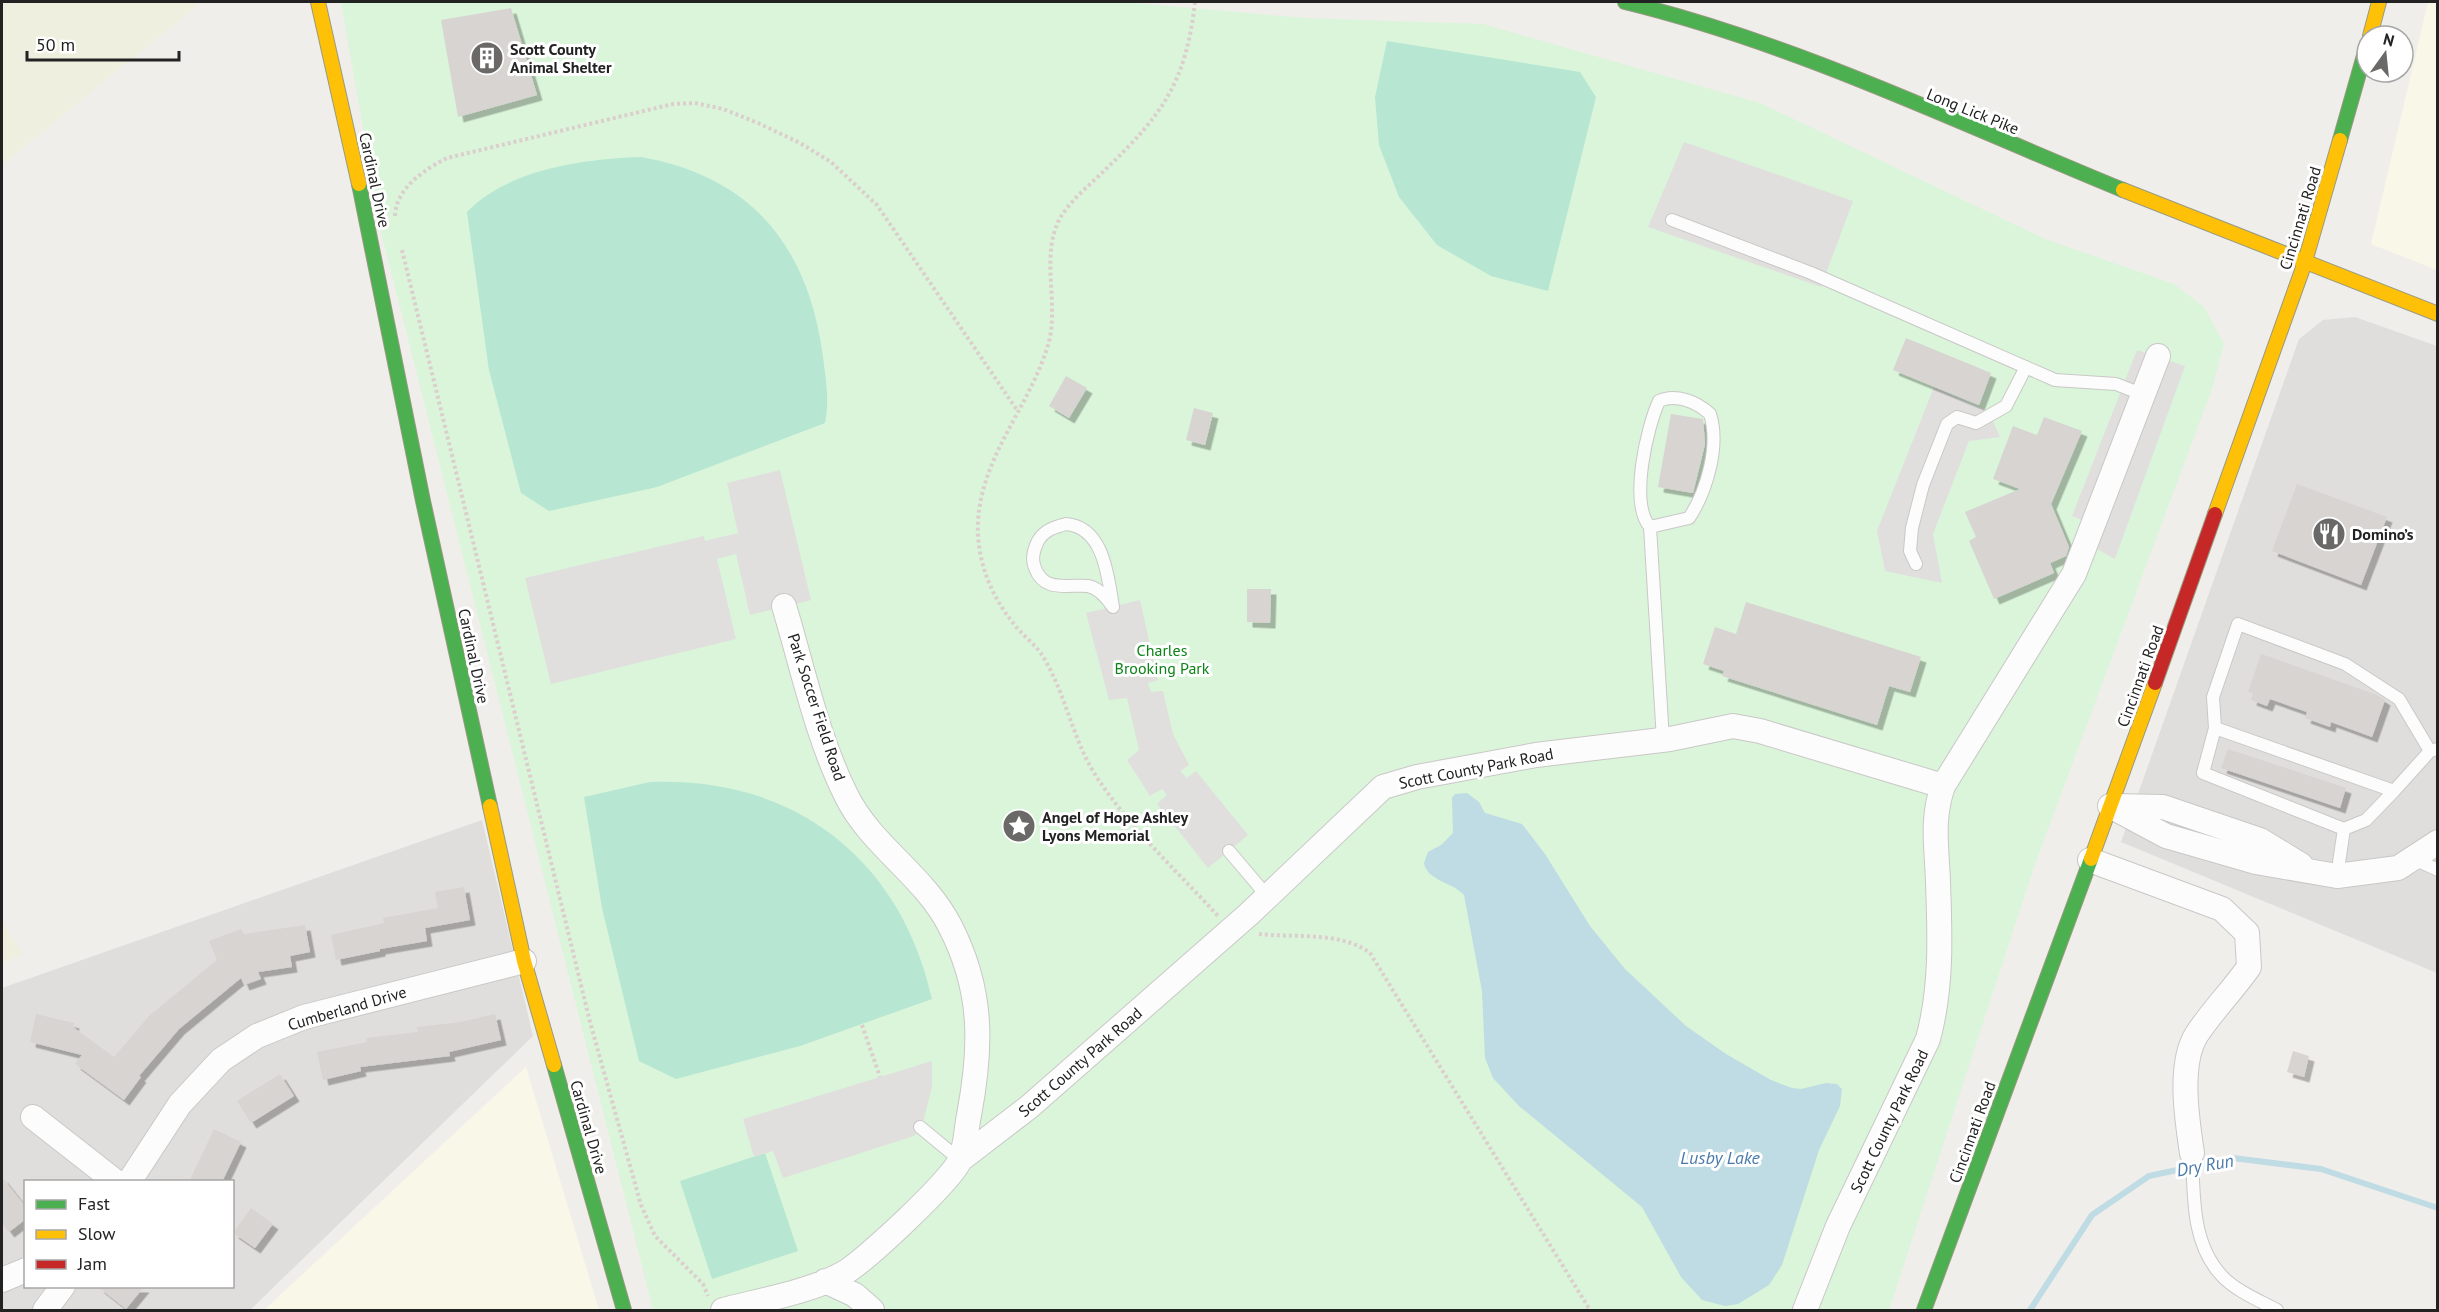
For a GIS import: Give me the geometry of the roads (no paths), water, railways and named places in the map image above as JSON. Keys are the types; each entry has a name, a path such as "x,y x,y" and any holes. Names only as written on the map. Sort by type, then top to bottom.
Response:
{"main road":[{"name":"Cardinal Drive","path":"318,2 365,208 423,501 524,961 624,1311"},
{"name":"Long Lick Pike","path":"1625,2 1653,8 1800,57 2304,265 2438,314"},
{"path":"2373,24 2379,2"},
{"name":"Cincinnati Road","path":"1924,1311 2110,806 2304,265 2356,84"}],"street":[{"name":"Scott County Park Road","path":"1804,1311 1834,1234 1928,1040 1935,1014 1940,962 1934,815 1943,786 2074,574 2158,356"},
{"name":"Park Soccer Field Road","path":"784,606 831,757 847,798 858,814 913,874 939,907 966,964 976,1006 979,1048 978,1070 960,1160 937,1188 859,1262 825,1281"},
{"name":"Scott County Park Road","path":"960,1160 1029,1107 1268,897 1383,787 1417,777 1492,762 1663,740 1733,726 1760,731 1943,786"},
{"path":"2110,806 2166,836 2256,862 2337,876 2398,867 2438,842"},
{"path":"2090,860 2222,909 2247,933 2249,967 2196,1035 2189,1062 2184,1093 2192,1153"},
{"name":"Cumberland Drive","path":"130,1180 180,1104 221,1060 257,1036 304,1017 524,961"},
{"path":"33,1117 113,1180"},
{"path":"2,1280 24,1271"},
{"path":"716,1307 825,1281 855,1295 872,1311"},
{"path":"45,1311 62,1288"}],"lane":[{"path":"1672,220 1811,273 2055,380 2116,384 2144,395"},
{"path":"1916,564 1910,551 1912,528 1923,484 1947,424 1957,417 1976,423 2006,406 2026,367"},
{"path":"1650,527 1689,518 1696,508 1706,480 1715,430 1710,414 1690,401 1667,397 1659,400 1653,415 1644,455 1641,502 1643,516 1650,527 1663,740"},
{"path":"1066,524 1085,530 1098,547 1113,607 1102,594 1088,586 1062,586 1043,582 1033,565 1040,538 1056,526 1066,524"},
{"path":"2238,624 2345,664 2399,699 2434,750 2366,820 2344,829 2203,773 2215,728 2213,697 2238,624"},
{"path":"2215,728 2394,791"},
{"path":"2337,876 2344,829"},
{"path":"1229,851 1268,897"},
{"path":"2414,859 2438,870"},
{"path":"920,1127 960,1160"},
{"path":"2192,1153 2195,1214 2203,1246 2222,1276 2277,1311"}],"water":[{"name":"Lusby Lake","path":"1467,793 1479,802 1485,813 1522,824 1545,854 1590,926 1625,969 1686,1026 1726,1054 1771,1080 1792,1088 1801,1089 1826,1083 1837,1084 1842,1089 1840,1106 1819,1150 1782,1265 1769,1285 1738,1304 1725,1306 1702,1300 1681,1277 1642,1207 1519,1106 1493,1078 1485,1058 1482,991 1464,895 1430,874 1424,863 1428,852 1441,845 1453,833 1452,798 1455,794"}],"waterway":[{"name":"Dry Run","path":"2030,1310 2092,1215 2149,1176 2233,1158 2321,1169 2438,1208"}],"place":[{"name":"Scott County Animal Shelter","path":"487,58"},
{"name":"Domino’s","path":"2329,534"},
{"name":"Angel of Hope Ashley Lyons Memorial","path":"1019,826"}],"park label":[{"name":"Charles Brooking Park","path":"1162,659"}]}
